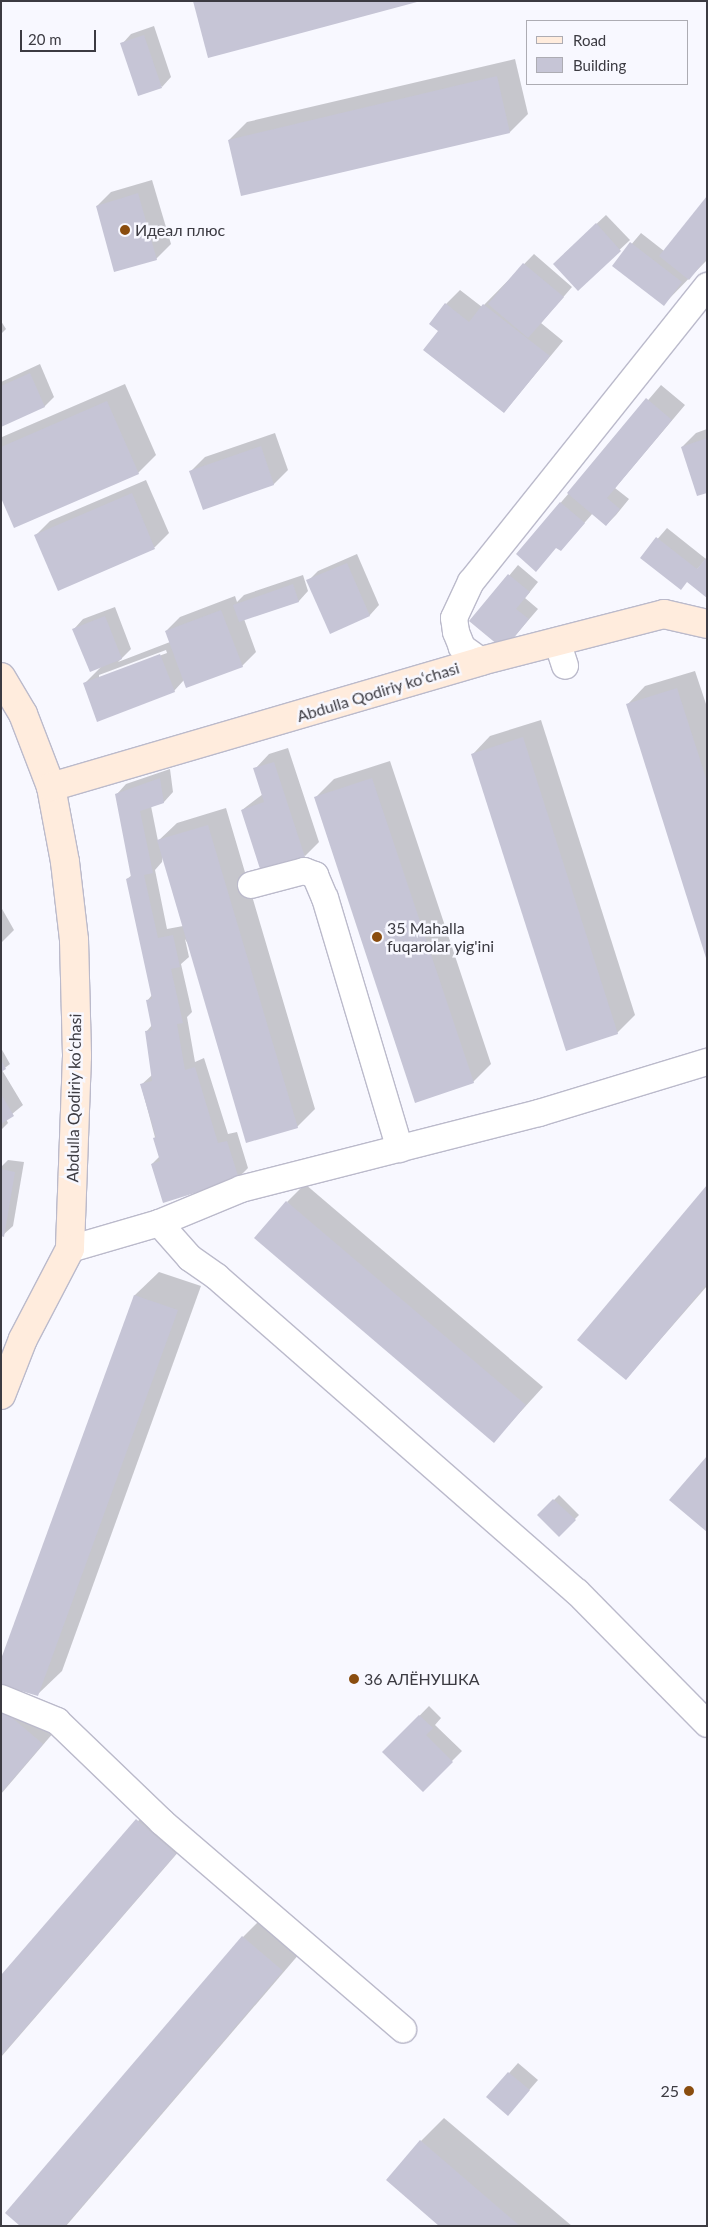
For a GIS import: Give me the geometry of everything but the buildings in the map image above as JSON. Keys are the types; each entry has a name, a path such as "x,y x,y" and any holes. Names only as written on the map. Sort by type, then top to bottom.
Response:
{"street":[{"path":"481,661 462,647 456,632 454,618 471,582 707,286"},
{"name":"Abdulla Qodiriy koʻchasi","path":"51,787 481,661 561,654 664,614 707,624"},
{"name":"Abdulla Qodiriy koʻchasi","path":"1,677 23,714 51,787 65,862 74,940 78,1056 70,1249 23,1339 1,1395"},
{"path":"251,885 304,871 315,875 325,898 400,1148"},
{"path":"70,1249 159,1223 241,1189 539,1113 707,1062"},
{"path":"159,1223 190,1258 217,1278 577,1592 707,1724"},
{"path":"1,1698 57,1721 162,1822 403,2028"}],"place":[{"name":"Идеал плюс","path":"125,230"},
{"name":"35 Mahalla fuqarolar yig'ini","path":"377,937"},
{"name":"36 АЛЁНУШКА","path":"354,1679"},
{"name":"25","path":"689,2091"}]}
